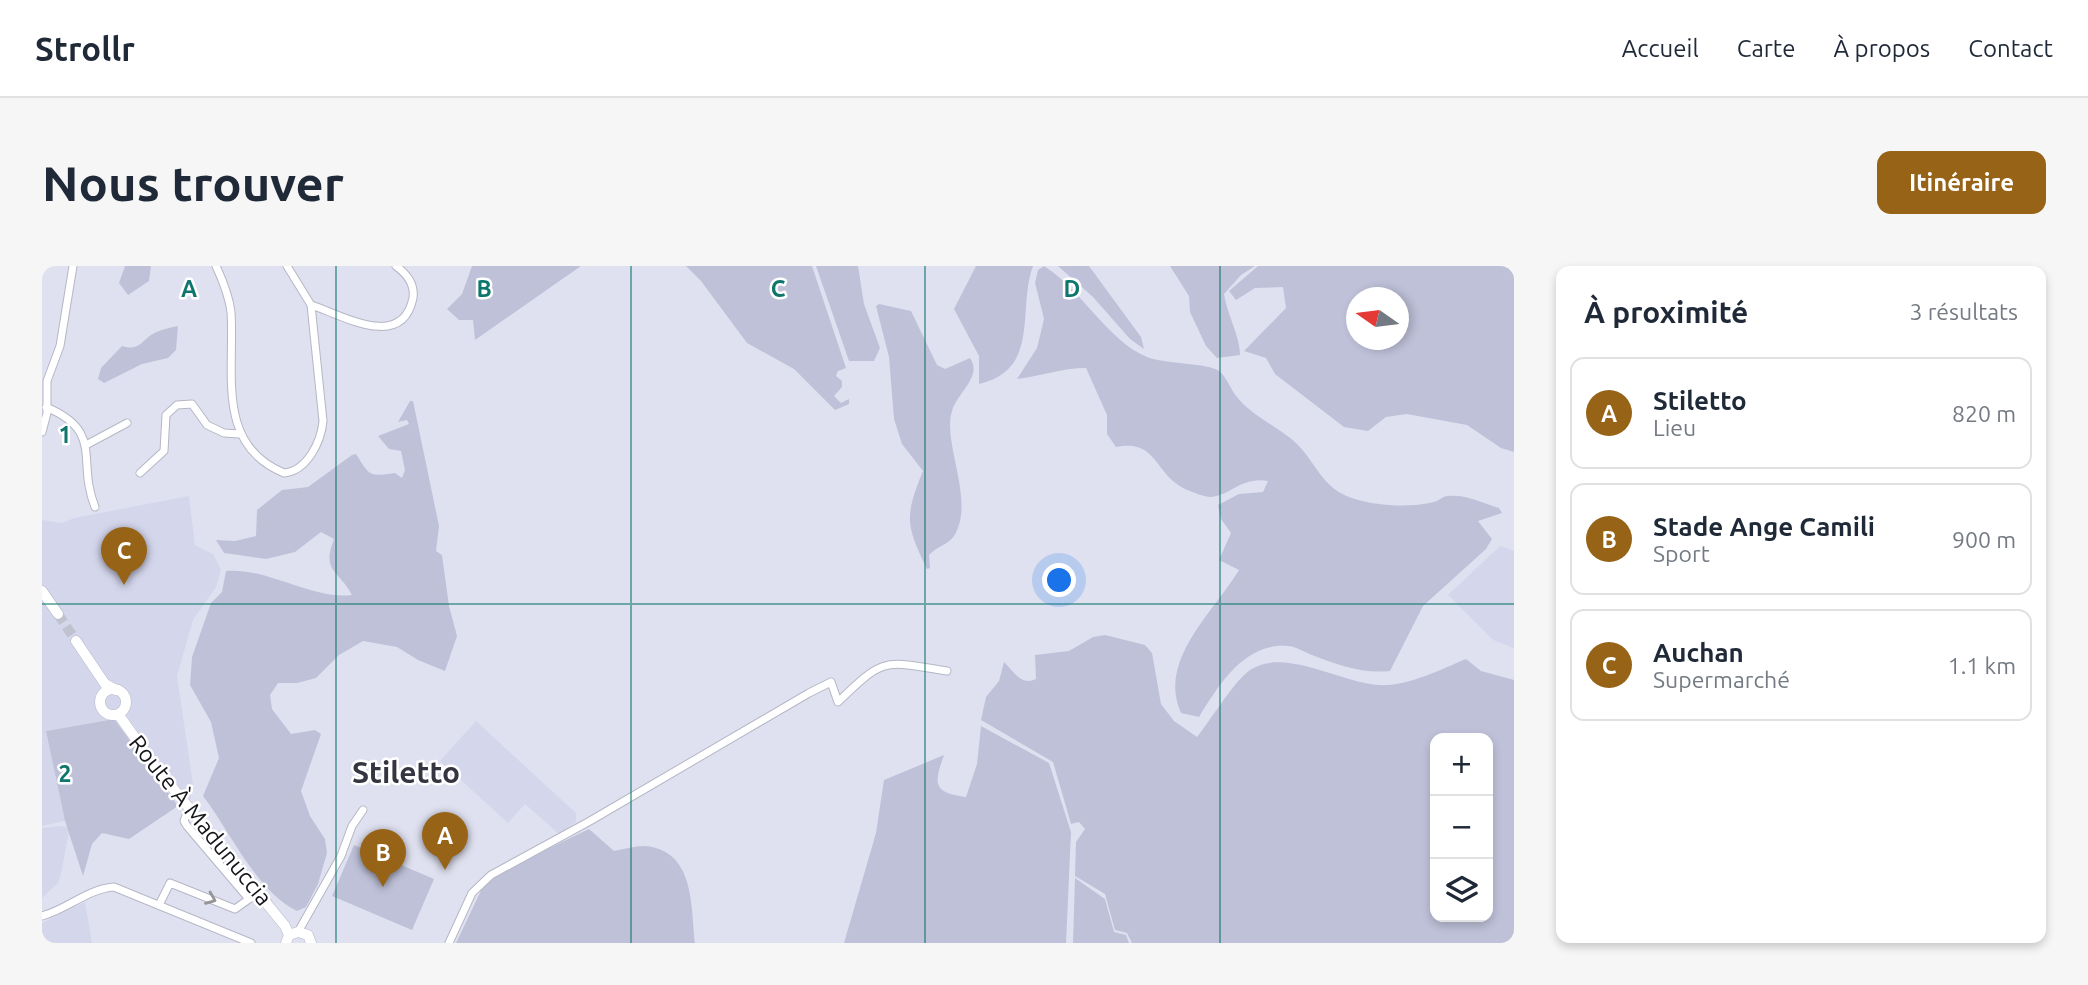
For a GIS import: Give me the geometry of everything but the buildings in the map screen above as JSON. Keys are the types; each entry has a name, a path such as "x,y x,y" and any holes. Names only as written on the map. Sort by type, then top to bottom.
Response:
{"main road":[{"path":"42,591 55,616 42,601"},
{"path":"73,643 105,684 116,690 125,701 118,714 106,714 102,709 100,703 104,692 73,643"},
{"path":"104,692 116,690"},
{"name":"Route À Madunuccia","path":"118,714 259,894 293,933 311,943"}],"street":[{"path":"42,432 47,381 60,346 73,266"},
{"path":"216,266 230,306 232,400 239,434 264,461 284,473 300,469 318,440 323,421 311,305 287,266"},
{"path":"311,305 364,326 398,321 405,317 414,295 410,279 396,266"},
{"path":"140,473 164,451 166,415 177,405 192,404 207,425 224,433 239,434"},
{"path":"46,407 71,419 79,428 86,445 87,479 94,507"},
{"path":"86,445 127,423"},
{"path":"449,943 472,893 491,875 590,821 809,693 831,682 838,702 869,672 892,662 947,671"},
{"path":"189,808 184,821 249,899"},
{"path":"293,933 308,917 363,810"},
{"path":"159,905 170,883 235,909 259,894"},
{"path":"42,916 103,888 114,887 251,943"}],"shaded area":[{"path":"125,266 151,266 149,281 128,295 119,283"},
{"path":"472,266 581,266 475,340 473,320 459,320 447,309 462,294"},
{"path":"686,266 812,266 846,368 838,371 836,376 842,381 842,387 834,396 841,403 849,399 849,404 835,410 794,369 747,343 701,281"},
{"path":"816,266 858,266 864,304 880,348 874,361 849,361"},
{"path":"976,266 1033,266 1019,352 1011,366 998,377 979,384 979,356 954,309"},
{"path":"1044,266 1133,349 1147,357 1206,366 1219,371 1243,404 1295,442 1327,482 1344,495 1373,503 1405,506 1425,504 1446,496 1461,496 1499,508 1502,513 1478,521 1492,539 1486,549 1423,606 1390,671 1350,668 1293,647 1272,647 1258,651 1234,668 1199,717 1181,713 1176,693 1176,674 1182,656 1203,620 1239,570 1219,560 1231,533 1221,519 1218,505 1239,494 1263,492 1268,481 1251,481 1211,497 1191,492 1175,482 1140,448 1116,447 1107,434 1107,415 1086,368 1017,379 1037,348 1044,319 1035,283 1038,270"},
{"path":"1058,266 1089,266 1141,337 1144,349 1130,339 1093,297"},
{"path":"1170,266 1255,266 1241,275 1224,294 1240,355 1217,358 1206,346 1190,312 1189,296"},
{"path":"1258,266 1514,266 1514,452 1501,448 1467,425 1407,414 1386,417 1368,431 1344,427 1275,374 1266,358 1244,351 1286,308 1283,287 1255,288 1236,300 1229,291"},
{"path":"879,304 911,311 937,365 945,369 970,358 973,365 971,378 952,411 950,424 962,507 960,522 952,539 929,555 930,568 927,569 911,531 910,521 910,511 923,471 902,444 894,419 889,357 876,306"},
{"path":"178,326 176,350 168,358 142,364 104,383 98,379 101,368 122,346 135,347 154,333"},
{"path":"410,401 413,401 439,526 436,551 442,555 449,606 457,636 445,671 418,660 397,647 363,641 339,655 316,678 297,683 278,683 270,695 272,709 291,734 315,730 321,734 301,791 310,816 325,839 327,853 318,884 306,907 297,911 282,902 256,875 203,796 219,758 211,722 190,685 192,657 211,603 222,592 226,571 257,574 321,593 352,595 331,565 334,539 321,532 295,552 266,559 224,553 216,540 235,541 256,536 257,510 282,490 308,487 352,455 356,454 364,467 375,475 395,473 402,478 405,470 401,451 389,449 378,436 409,424 407,420 398,422"},
{"path":"189,496 195,545 213,554 221,570 216,587 193,620 177,676 193,784 190,802 176,787 127,716 46,731 65,821 42,826 42,520 62,523 74,518"},
{"path":"1500,546 1514,551 1514,648 1493,640 1448,595"},
{"path":"1105,635 1145,645 1152,653 1161,704 1174,721 1197,737 1244,675 1264,664 1296,664 1364,683 1390,685 1424,676 1466,659 1481,671 1514,680 1514,943 1132,943 1127,933 1115,930 1105,894 1075,876 1076,842 1085,829 1079,822 1071,824 1053,762 981,720 986,697 999,681 1004,662 1018,677 1031,681 1036,679 1035,655 1069,651 1093,637"},
{"path":"114,719 178,806 129,839 102,833 92,844 83,876 65,821 46,731"},
{"path":"476,721 576,813 576,822 559,834 525,804 508,823 440,761"},
{"path":"981,726 1049,763 1071,832 1066,943 844,943 876,833 884,780 944,755 938,773 938,785 947,793 966,797 977,764"},
{"path":"67,827 69,831 61,874 58,883 42,898 42,828"},
{"path":"589,829 614,851 648,846 666,852 676,861 688,886 695,943 456,943 487,878"},
{"path":"354,845 434,879 412,930 332,896"},
{"path":"1075,878 1105,899 1114,932 1126,935 1129,943 1073,943"},
{"path":"85,902 92,943 42,943 42,923"}],"tunnel":[{"path":"58,614 76,641"}],"place":[{"name":"Auchan","path":"124,585"},
{"name":"Stiletto","path":"445,870"},
{"name":"Stade Ange Camili","path":"383,887"}],"district":[{"name":"Stiletto","path":"406,772"}]}
